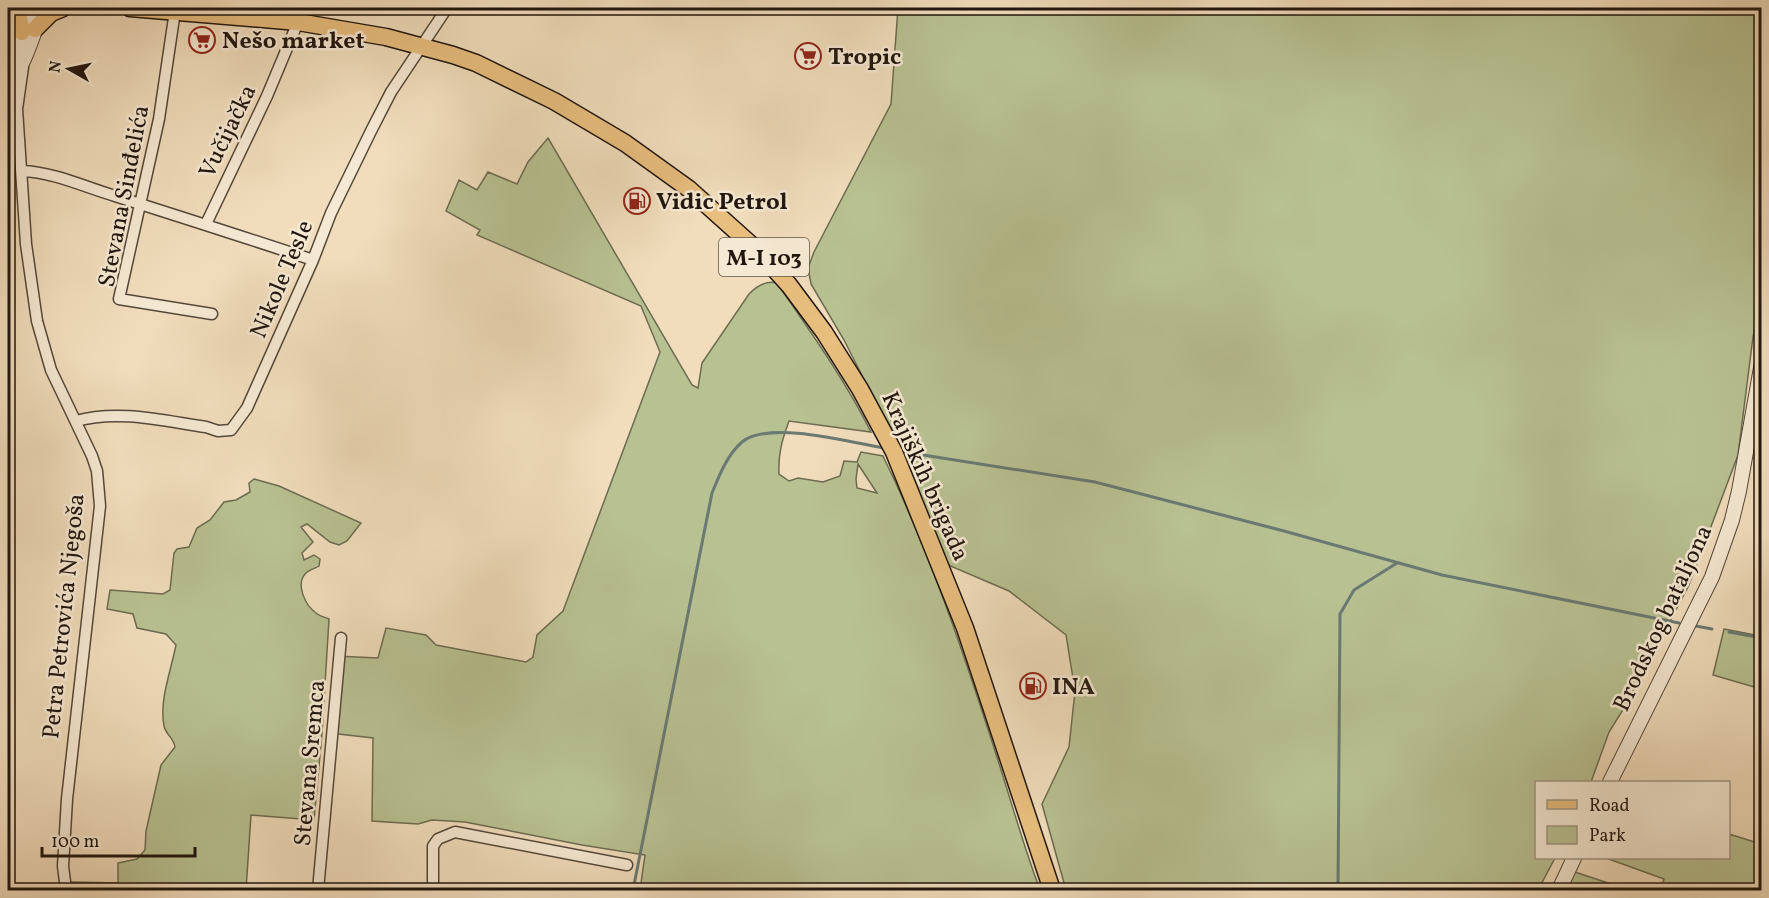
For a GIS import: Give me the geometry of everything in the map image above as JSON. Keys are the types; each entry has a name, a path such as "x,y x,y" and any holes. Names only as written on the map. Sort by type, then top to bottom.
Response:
{"main road":[{"path":"12,8 29,31 51,13 63,8"},
{"name":"Krajiških brigada","path":"130,8 298,22 386,37 453,55 495,72 569,109 638,152 674,178 727,222 775,268 801,299 845,364 894,452 965,628 1052,891"}],"street":[{"name":"Petra Petrovića Njegoša","path":"10,114 25,57 30,8"},
{"name":"Petra Petrovića Njegoša","path":"8,73 43,8"},
{"name":"Nikole Tesle","path":"75,421 90,417 124,416 218,431 231,430 247,408 313,260 331,213 371,131 391,92 447,8"},
{"name":"Stevana Sinđelića","path":"175,12 159,119 119,299 212,314"},
{"name":"Vučijačka","path":"206,224 267,96 298,22"},
{"name":"Petra Petrovića Njegoša","path":"8,85 25,57"},
{"name":"Petra Petrovića Njegoša","path":"8,94 10,114 19,142 26,244 37,321 51,370 97,471 100,506 67,799 63,866 66,891"},
{"path":"22,171 33,171 141,204 313,260"},
{"name":"Brodskog bataljona","path":"1611,781 1712,577 1732,520 1739,491 1761,362"},
{"name":"Stevana Sremca","path":"318,891 341,638"},
{"path":"433,891 433,846 438,839 454,832 627,865"},
{"path":"1559,891 1574,859"}],"green space":[{"path":"898,8 1761,8 1761,293 1738,455 1689,585 1626,705 1609,732 1591,781 1535,781 1535,859 1554,859 1538,890 1066,890 1042,804 1069,747 1075,691 1066,635 1009,591 948,565 903,456 844,340 811,284 808,268 814,252 891,104"},
{"path":"548,138 692,385 698,388 702,363 749,294 769,282 777,283 839,375 871,432 789,421 781,447 779,474 789,481 798,478 823,482 840,476 844,461 857,462 861,452 883,456 944,601 1040,890 640,890 645,855 465,822 432,820 418,824 372,821 373,738 330,733 336,656 378,658 386,628 426,635 436,645 526,662 533,657 537,635 563,611 660,352 641,306 477,235 480,230 446,211 459,180 477,190 488,172 517,184 528,162","holes":["858,464 877,493 857,488"]},
{"path":"254,479 279,486 361,523 347,541 339,545 330,542 307,524 301,527 313,542 302,553 304,560 314,555 320,559 319,566 307,572 303,578 301,588 305,600 312,609 329,619 314,820 251,815 246,890 72,890 71,882 118,883 118,863 137,859 145,850 146,831 161,765 175,747 164,726 163,706 176,645 166,634 137,628 133,614 107,609 110,590 163,594 170,590 174,553 177,549 189,547 197,528 210,520 224,502 236,500 250,492 249,483"},
{"path":"1724,629 1761,636 1761,689 1713,675"},
{"path":"1730,834 1761,844 1761,890 1661,890 1664,879 1609,859 1730,859"},
{"path":"1572,871 1629,890 1561,890"}],"waterway":[{"path":"633,890 712,493 724,466 742,442 754,436 771,433 810,434 883,448"},
{"path":"904,452 1095,482 1442,575 1679,623"},
{"path":"1338,890 1340,614 1354,590 1397,563"},
{"path":"1696,626 1712,629"},
{"path":"1729,632 1762,638"}],"place":[{"name":"Nešo market","path":"202,40"},
{"name":"Tropic","path":"808,56"},
{"name":"Vidic Petrol","path":"637,201"},
{"name":"INA","path":"1033,686"}]}
